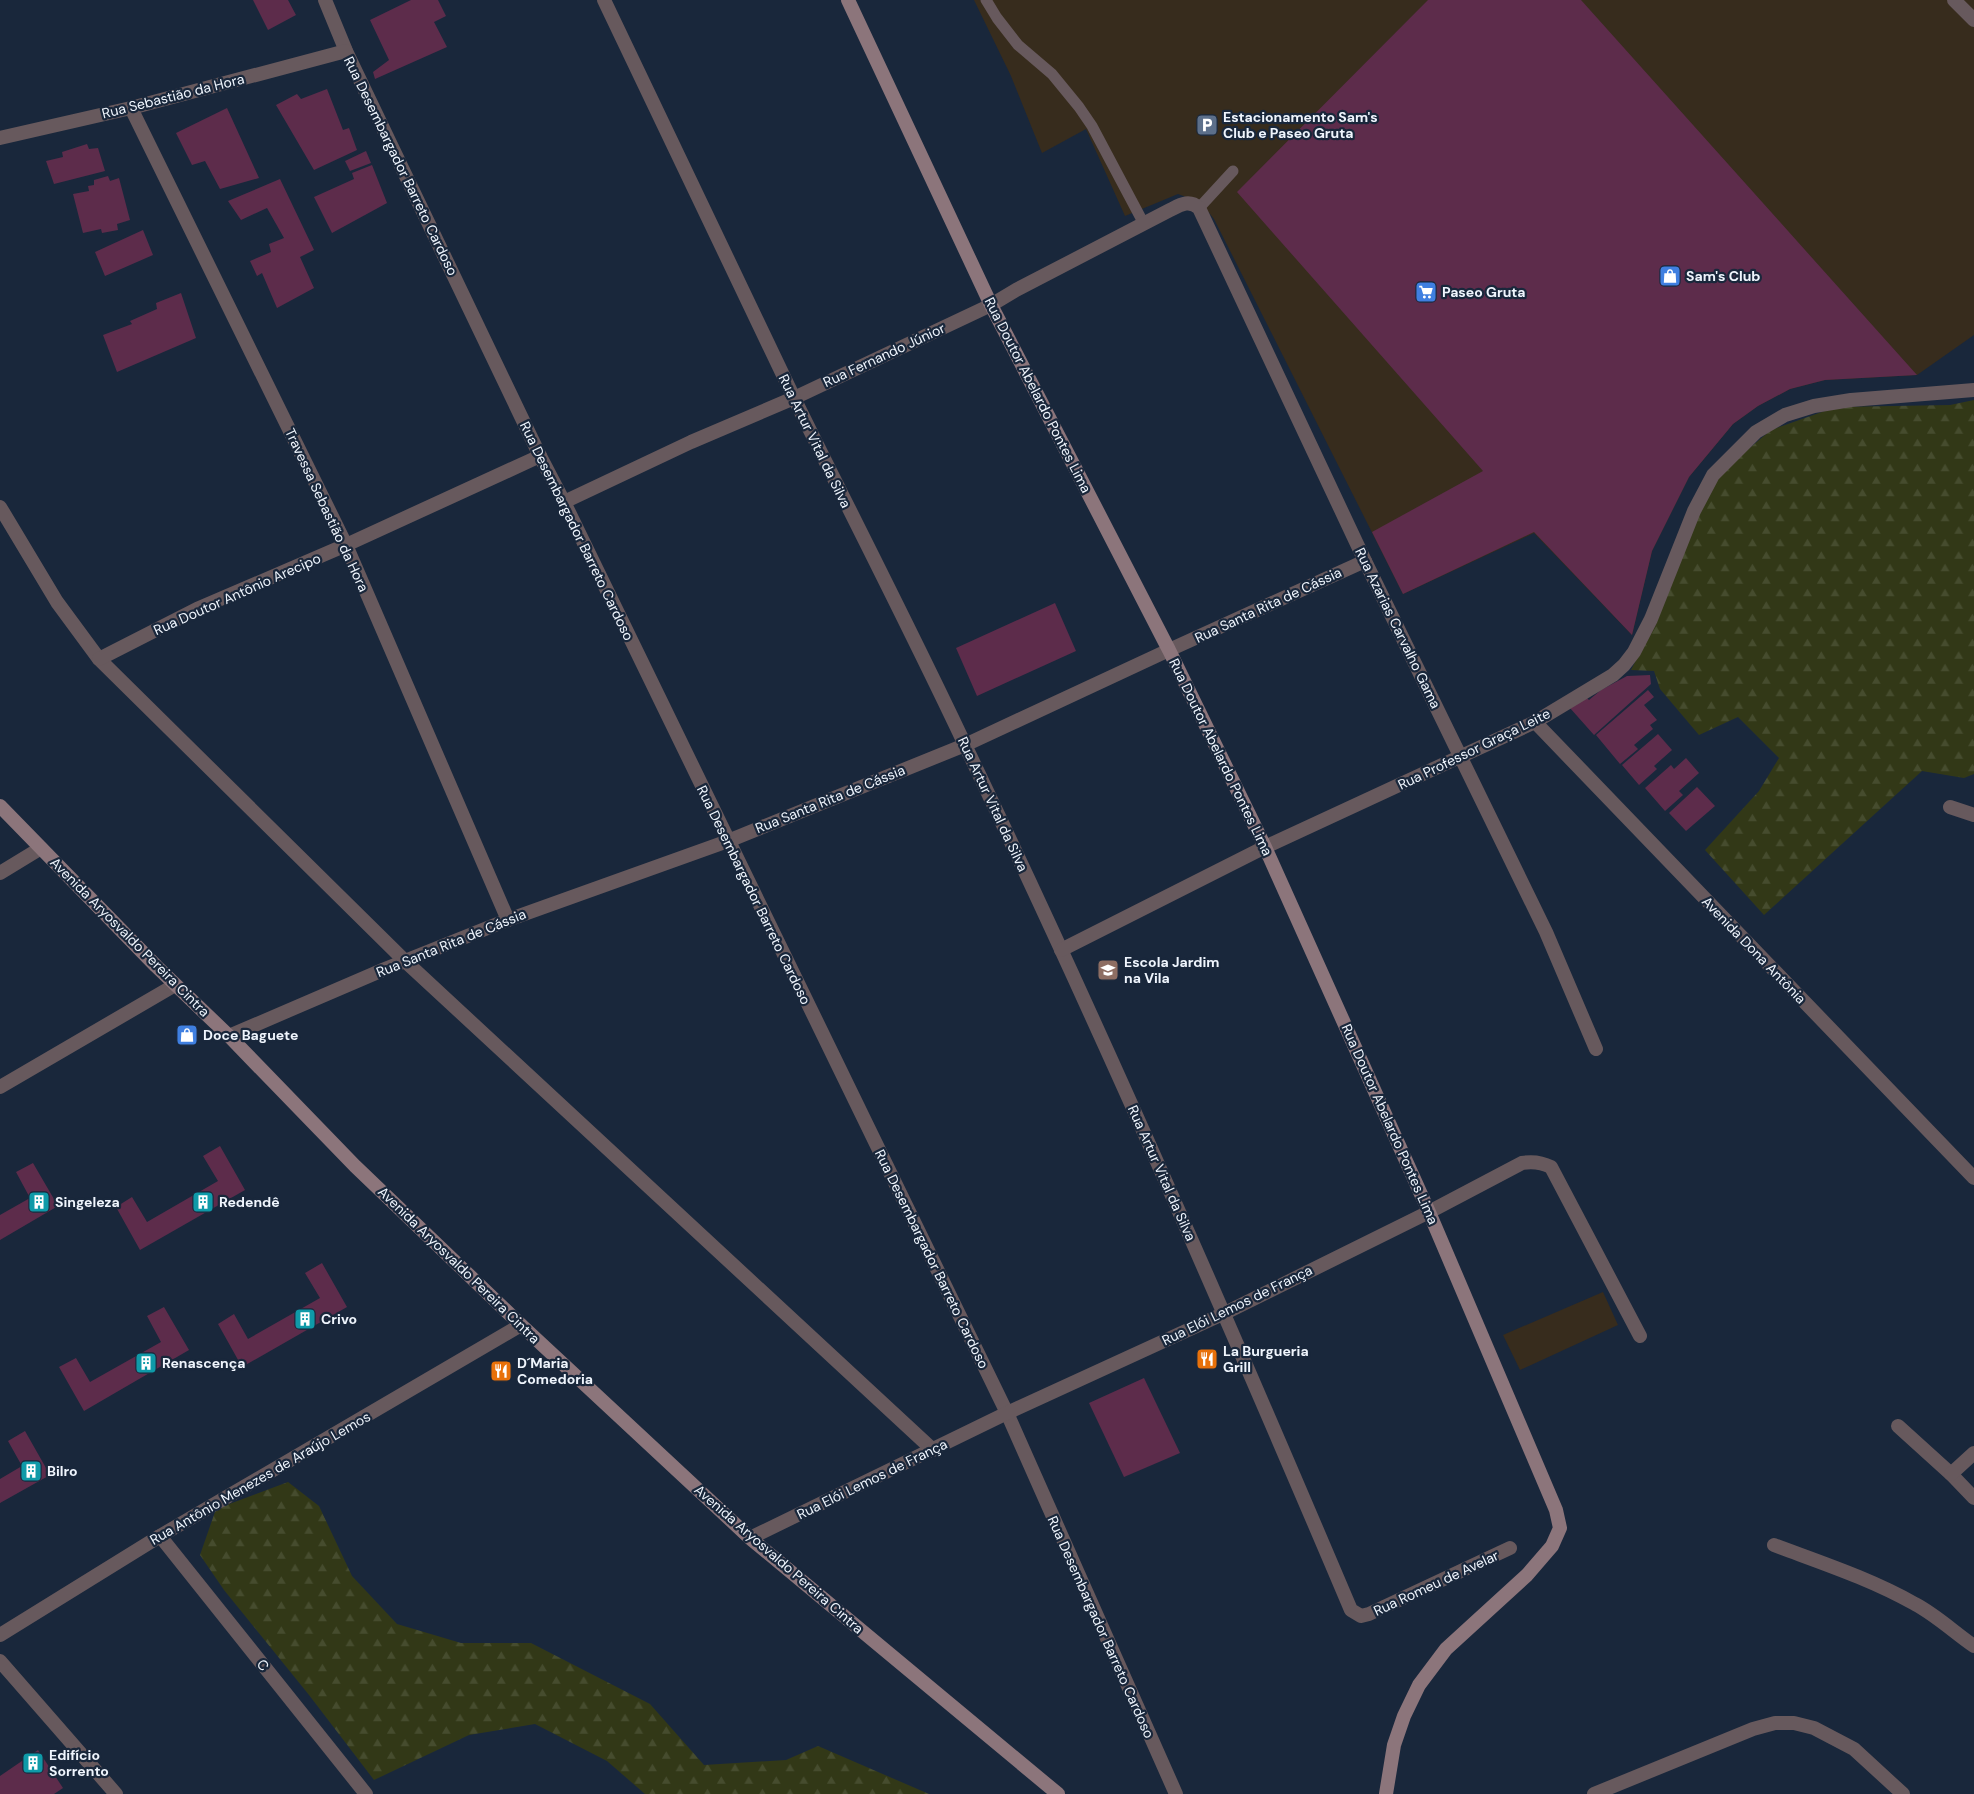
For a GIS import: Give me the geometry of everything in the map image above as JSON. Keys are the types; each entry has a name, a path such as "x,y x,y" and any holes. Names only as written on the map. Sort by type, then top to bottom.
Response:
{"main road":[{"name":"Rua Doutor Abelardo Pontes Lima","path":"848,0 991,305 1169,650 1265,847 1430,1212 1556,1510 1560,1528 1552,1546 1527,1576 1446,1650 1419,1685 1404,1716 1394,1745 1386,1794"},
{"name":"Avenida Aryosvaldo Pereira Cintra","path":"0,806 175,985 229,1036 355,1166 750,1538 1058,1794"}],"street":[{"name":"Rua Desembargador Barreto Cardoso","path":"324,0 346,50 540,456 1007,1412 1176,1794"},
{"name":"Rua Artur Vital da Silva","path":"604,0 794,398 965,745 1062,950 1224,1313 1352,1610 1355,1614 1361,1616"},
{"path":"1954,0 1974,20"},
{"name":"Rua Sebastião da Hora","path":"0,138 131,108 346,50"},
{"name":"Travessa Sebastião da Hora","path":"131,108 346,545 508,920"},
{"name":"Rua Fernando Júnior","path":"564,502 692,442 794,398 991,305 1016,290 1185,203 1191,203 1199,208"},
{"name":"Rua Azarias Carvalho Gama","path":"1199,208 1365,560 1546,932 1596,1049"},
{"name":"Rua Professor Graça Leite","path":"1062,950 1265,847 1535,722 1612,675 1624,665 1634,652 1651,619 1694,511 1714,475 1756,432 1785,415 1814,406 1852,400 1974,390"},
{"name":"Rua Doutor Antônio Arecipo","path":"100,659 197,609 346,545 540,456"},
{"path":"0,507 57,602 100,659 405,961 933,1450"},
{"name":"Rua Santa Rita de Cássia","path":"229,1036 405,961 508,920 728,841 965,745 1365,560"},
{"name":"Avenida Dona Antônia","path":"1535,722 1974,1178"},
{"path":"1950,807 1974,815"},
{"path":"0,873 41,848"},
{"path":"0,1088 175,985"},
{"name":"Rua Elói Lemos de França","path":"750,1538 933,1450 1007,1412 1224,1313 1531,1161 1543,1163 1551,1167 1640,1336"},
{"name":"Rua Antônio Menezes de Araújo Lemos","path":"0,1635 160,1536 522,1325"},
{"path":"1898,1426 1952,1474 1974,1498"},
{"path":"1952,1474 1974,1453"},
{"name":"C","path":"160,1536 366,1794"},
{"path":"1774,1545 1860,1577 1889,1590 1918,1605 1974,1646"},
{"name":"Rua Romeu de Avelar","path":"1361,1616 1369,1614 1510,1548"},
{"path":"0,1661 116,1794"},
{"path":"1594,1794 1753,1728 1775,1723 1794,1723 1814,1728 1854,1749 1903,1794"}],"lane":[{"path":"986,0 1018,45 1052,74 1079,106 1092,126 1144,224"},
{"path":"1199,208 1233,171"}],"shaded area":[{"path":"974,0 1974,0 1974,335 1917,375 1825,380 1790,389 1758,406 1733,424 1689,477 1652,551 1632,635 1534,533 1403,594 1214,219 1206,209 1194,200 1178,194 1125,216 1086,129 1042,153 1011,76"},
{"path":"1603,1292 1618,1325 1520,1370 1503,1335"}],"green space":[{"path":"1974,400 1974,774 1964,778 1922,771 1764,915 1705,850 1759,791 1779,758 1738,717 1699,735 1660,689 1654,671 1631,670 1657,618 1687,537 1721,472 1771,430 1836,407 1950,405"},
{"path":"288,1482 319,1506 352,1576 397,1624 461,1643 531,1643 650,1704 704,1765 786,1760 818,1746 929,1794 645,1794 607,1761 535,1724 469,1735 374,1780 309,1695 224,1590 200,1555 216,1509"}],"building":[{"path":"253,0 288,0 296,15 268,30"},
{"path":"411,0 438,0 446,16 434,22 447,47 375,79 373,72 389,60 370,20"},
{"name":"Sam's Club","path":"1428,0 1581,0 1917,375 1825,380 1790,389 1758,406 1733,424 1689,477 1652,551 1632,635 1534,532 1403,594 1372,532 1483,471 1237,192"},
{"path":"327,89 343,130 349,128 357,150 314,170 276,105 297,94 301,99"},
{"path":"227,108 259,178 220,189 205,161 192,165 176,133"},
{"path":"87,144 89,149 98,148 105,171 54,184 46,161 63,157 62,152"},
{"path":"366,151 371,163 350,171 345,161"},
{"path":"372,165 387,203 332,233 314,197 354,179 352,173"},
{"path":"108,176 110,181 119,178 130,220 117,224 118,230 102,233 101,229 83,233 73,194 89,191 88,186 94,185 94,180"},
{"path":"280,179 314,250 300,257 314,288 277,308 262,273 257,276 250,261 271,252 269,244 284,238 267,208 241,220 228,201"},
{"path":"143,230 153,255 105,276 95,252"},
{"path":"181,293 196,338 117,372 103,335 132,324 130,321 157,309 156,303"},
{"path":"1055,603 1076,651 977,696 956,648"},
{"path":"1650,675 1651,684 1594,735 1570,708 1584,695 1589,700 1601,690 1627,676"},
{"path":"1648,690 1654,697 1644,705 1657,720 1650,725 1653,729 1634,745 1638,749 1620,764 1596,735"},
{"path":"1658,734 1672,750 1654,766 1657,769 1639,785 1622,765"},
{"path":"1686,758 1699,773 1679,791 1683,795 1665,811 1645,788 1671,765 1674,769"},
{"path":"1697,787 1715,806 1686,831 1669,813"},
{"name":"Redendê","path":"220,1146 245,1190 140,1250 116,1207 132,1197 147,1222 218,1181 203,1156"},
{"name":"Singeleza","path":"33,1163 58,1206 0,1240 0,1215 30,1198 16,1172"},
{"name":"Crivo","path":"322,1263 347,1307 242,1367 218,1324 234,1314 248,1339 320,1298 305,1273"},
{"name":"Renascença","path":"164,1307 189,1350 84,1411 59,1367 76,1358 90,1382 161,1342 147,1316"},
{"path":"1144,1378 1180,1453 1124,1477 1089,1403"},
{"name":"Bilro","path":"25,1431 50,1475 0,1503 0,1479 22,1466 8,1441"},
{"name":"Edifício Sorrento","path":"38,1750 63,1788 54,1794 0,1794 0,1776"}],"place":[{"name":"Estacionamento Sam's Club e Paseo Gruta","path":"1207,125"},
{"name":"Sam's Club","path":"1670,276"},
{"name":"Paseo Gruta","path":"1426,292"},
{"name":"Escola Jardim na Vila","path":"1108,970"},
{"name":"Doce Baguete","path":"187,1035"},
{"name":"Singeleza","path":"39,1202"},
{"name":"Redendê","path":"203,1202"},
{"name":"Crivo","path":"305,1319"},
{"name":"La Burgueria Grill","path":"1207,1359"},
{"name":"Renascença","path":"146,1363"},
{"name":"D´Maria Comedoria","path":"501,1371"},
{"name":"Bilro","path":"31,1471"},
{"name":"Edifício Sorrento","path":"33,1763"}]}
